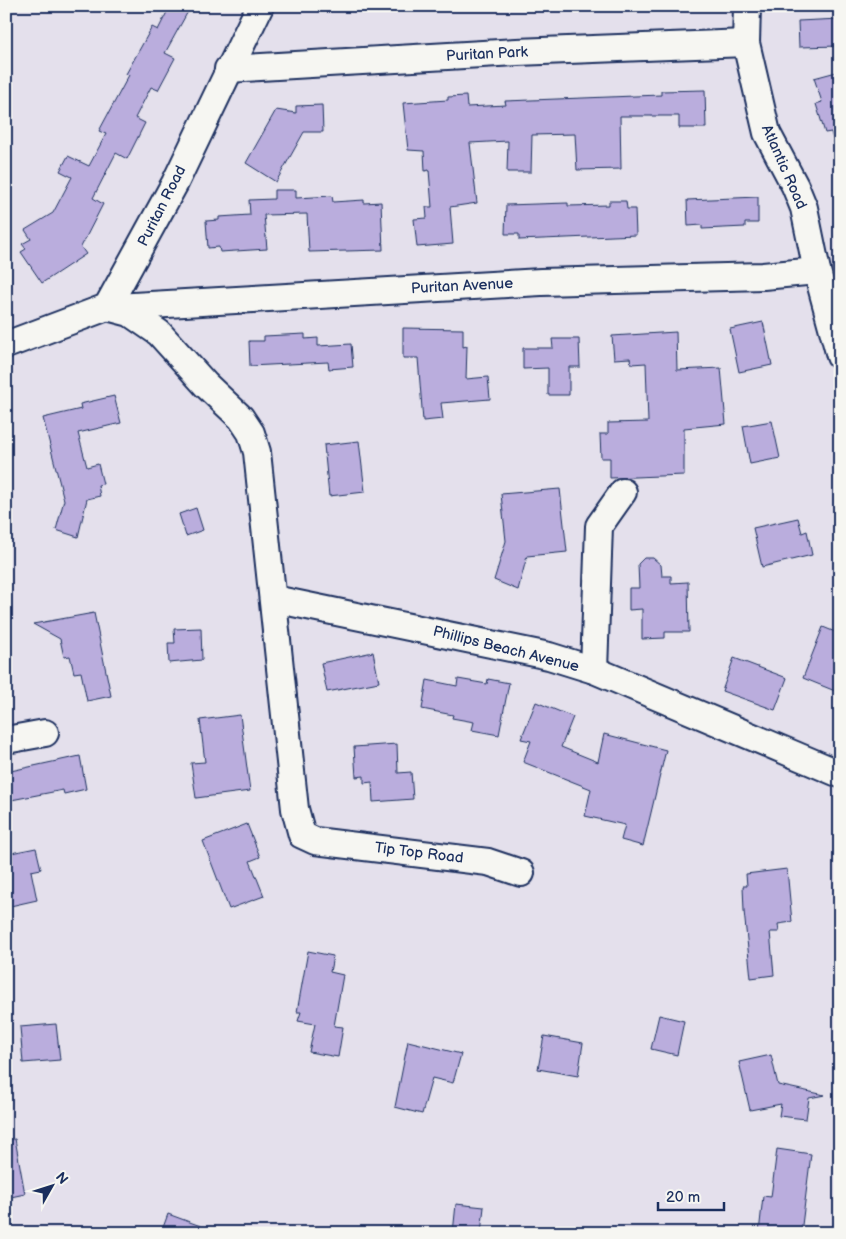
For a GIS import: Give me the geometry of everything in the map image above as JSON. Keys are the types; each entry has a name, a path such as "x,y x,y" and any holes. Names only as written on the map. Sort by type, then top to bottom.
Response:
{"street":[{"name":"Puritan Road","path":"107,307 175,183 228,69 260,6"},
{"name":"Atlantic Road","path":"747,6 746,42 766,133 796,186 804,208 817,271 840,356"},
{"name":"Puritan Park","path":"228,69 517,52 746,42"},
{"name":"Puritan Avenue","path":"107,307 541,282 763,276 817,271"},
{"path":"6,345 107,307 130,313 159,333 206,385 242,418 251,433 257,452 274,599"},
{"path":"594,670 599,526 623,492"},
{"name":"Phillips Beach Avenue","path":"274,599 549,656 594,670 840,774"},
{"name":"Tip Top Road","path":"274,599 295,809 302,835 315,841 488,862 520,873"},
{"path":"6,740 45,733"}],"building":[{"path":"170,6 191,6 165,53 175,58 158,90 151,87 135,118 145,123 127,159 116,153 93,198 103,204 81,247 86,254 42,283 21,252 26,249 22,244 31,239 25,230 53,213 72,177 60,171 68,156 89,166 106,134 99,131 129,75 126,74 152,27 158,30"},
{"path":"840,19 840,46 799,47 798,21"},
{"path":"840,71 840,146 835,147 831,132 825,133 816,104 822,102 814,78"},
{"path":"705,90 706,128 679,128 679,116 620,116 621,169 577,170 575,134 532,135 531,172 507,172 508,141 470,143 477,203 450,207 453,244 417,247 414,219 427,218 426,207 432,207 429,170 425,171 424,151 408,150 403,103 448,100 448,97 466,96 467,107 506,105 505,101 661,95 661,91"},
{"path":"322,105 323,132 304,132 276,182 246,163 276,110 296,113 296,106"},
{"path":"274,190 296,190 296,198 332,196 333,202 364,200 364,203 381,202 383,250 309,252 307,214 264,215 267,249 220,252 219,247 208,248 206,221 219,220 219,217 250,215 249,200 274,199"},
{"path":"758,197 758,223 745,223 745,227 702,229 702,225 688,226 687,200"},
{"path":"609,201 626,201 627,209 635,209 636,235 519,240 519,234 505,234 506,205 568,203 568,206 609,205"},
{"path":"763,322 772,365 739,372 730,329"},
{"path":"403,328 463,329 463,347 467,346 466,379 488,377 490,399 441,403 443,419 423,421 418,358 403,358"},
{"path":"676,332 677,370 721,368 726,424 684,428 684,475 610,478 610,458 601,458 600,434 608,434 608,423 648,422 646,363 631,364 630,358 614,359 612,336"},
{"path":"305,334 305,339 318,338 318,346 351,344 353,367 329,369 328,362 250,366 249,341 264,341 264,336"},
{"path":"552,339 579,339 580,367 569,367 569,395 548,395 548,368 523,369 523,348 553,348"},
{"path":"114,396 121,423 78,433 87,467 98,464 103,484 98,485 100,496 87,499 78,537 56,530 64,500 43,418 81,409 80,404"},
{"path":"772,421 780,458 750,464 743,426"},
{"path":"359,441 365,492 329,496 324,445"},
{"path":"560,489 567,552 527,556 518,590 494,580 506,541 501,494"},
{"path":"196,508 203,530 186,536 179,514"},
{"path":"798,518 802,533 807,531 812,555 762,567 753,528"},
{"path":"644,558 653,558 661,565 662,576 671,576 671,583 688,582 689,632 665,632 665,638 642,639 642,609 629,610 629,588 639,588 638,564"},
{"path":"94,613 111,696 87,701 81,672 74,673 70,656 64,657 60,639 33,624"},
{"path":"823,627 840,634 840,693 803,678"},
{"path":"201,628 202,660 169,663 168,643 175,643 174,629"},
{"path":"373,652 379,682 327,692 321,663"},
{"path":"734,658 787,678 775,710 722,691"},
{"path":"458,679 487,684 488,679 509,683 499,735 472,730 474,722 452,718 453,715 422,709 427,680 457,686"},
{"path":"536,702 573,717 561,747 598,762 604,734 666,750 643,846 621,840 625,825 585,816 591,789 523,762 531,741 521,739"},
{"path":"240,715 250,791 196,798 191,763 205,762 200,720"},
{"path":"397,744 398,773 411,772 413,799 373,802 372,782 364,783 364,776 356,777 354,747"},
{"path":"80,756 86,789 64,794 63,790 6,801 6,772"},
{"path":"247,824 260,857 250,861 264,896 229,909 203,841"},
{"path":"36,848 41,869 31,871 37,900 6,907 6,854"},
{"path":"787,869 792,922 778,924 779,932 770,932 774,975 751,978 744,911 743,886 747,886 746,874"},
{"path":"308,951 333,956 330,972 343,975 334,1026 343,1027 338,1057 309,1052 315,1024 298,1021 301,1012 297,1012"},
{"path":"659,1015 684,1021 677,1055 651,1049"},
{"path":"56,1024 60,1060 23,1063 20,1027"},
{"path":"544,1036 583,1043 578,1076 538,1069"},
{"path":"408,1041 461,1054 453,1083 432,1078 422,1114 395,1107"},
{"path":"771,1055 778,1085 825,1095 809,1098 806,1119 779,1116 781,1104 750,1110 739,1062"},
{"path":"15,1139 25,1194 6,1198 6,1140"},
{"path":"777,1149 811,1154 801,1233 759,1233 763,1196 771,1197"},
{"path":"456,1204 484,1207 481,1233 453,1233"},
{"path":"168,1214 214,1231 214,1233 161,1233"}]}
